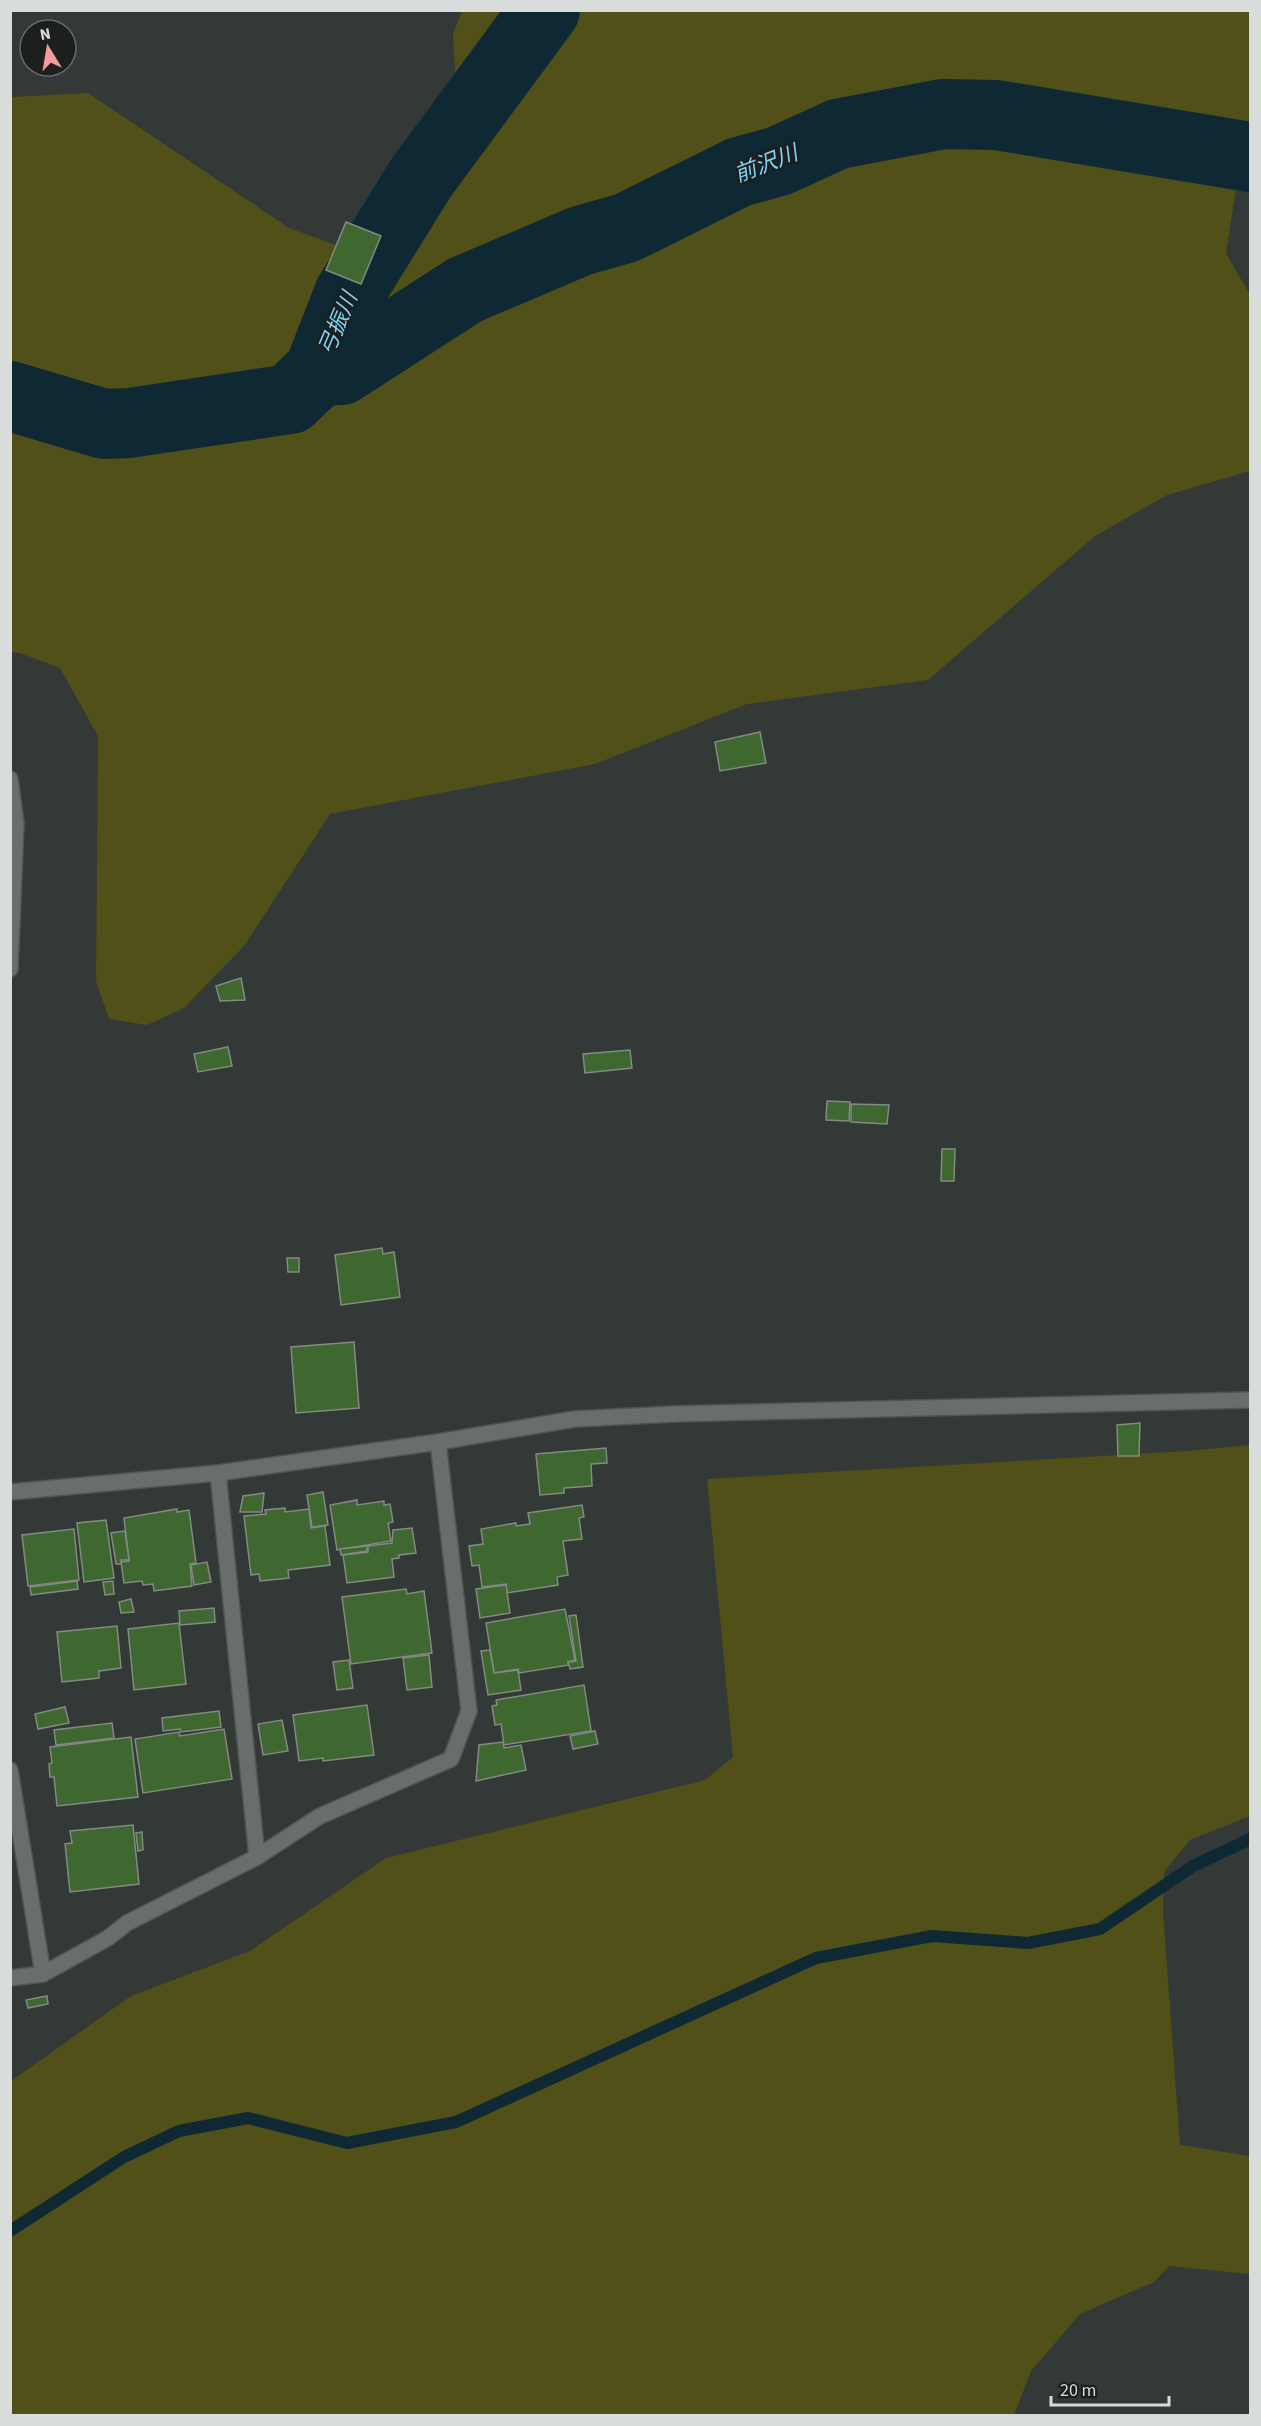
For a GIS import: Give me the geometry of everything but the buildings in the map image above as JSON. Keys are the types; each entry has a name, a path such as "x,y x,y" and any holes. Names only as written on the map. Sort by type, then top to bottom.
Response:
{"street":[{"path":"10,779 13,829 10,969"},
{"path":"10,1492 218,1473 438,1442 575,1419 674,1414 1251,1400"},
{"path":"10,1978 43,1974 108,1938 127,1923 257,1857 320,1816 451,1759 468,1711 438,1442"},
{"path":"218,1473 257,1857"},
{"path":"10,1770 43,1974"}],"shaded area":[{"path":"462,11 1250,11 1250,160 1238,176 1226,253 1250,295 1250,471 1167,495 1095,536 928,680 747,704 595,764 330,814 244,946 184,1008 147,1025 109,1019 96,981 98,736 60,668 20,653 11,652 11,97 88,93 289,228 364,255 403,254 432,225 460,150 453,34"},
{"path":"1250,1445 1250,1816 1190,1840 1164,1872 1163,1911 1180,2145 1250,2156 1250,2274 1169,2266 1154,2282 1080,2314 1031,2371 1014,2415 11,2415 10,2082 131,1996 250,1951 386,1858 705,1780 733,1757 707,1479 1188,1451"}],"waterway":[{"name":"弓振川","path":"10,396 104,424 129,423 290,399 319,371 349,294 421,178 545,10"},
{"name":"前沢川","path":"319,371 341,370 465,290 580,241 626,228 739,172 779,161 838,134 943,114 996,115 1250,157"},
{"path":"10,2231 124,2157 179,2131 248,2118 347,2143 456,2122 816,1958 932,1936 1028,1943 1100,1929 1193,1866 1250,1839"}]}
